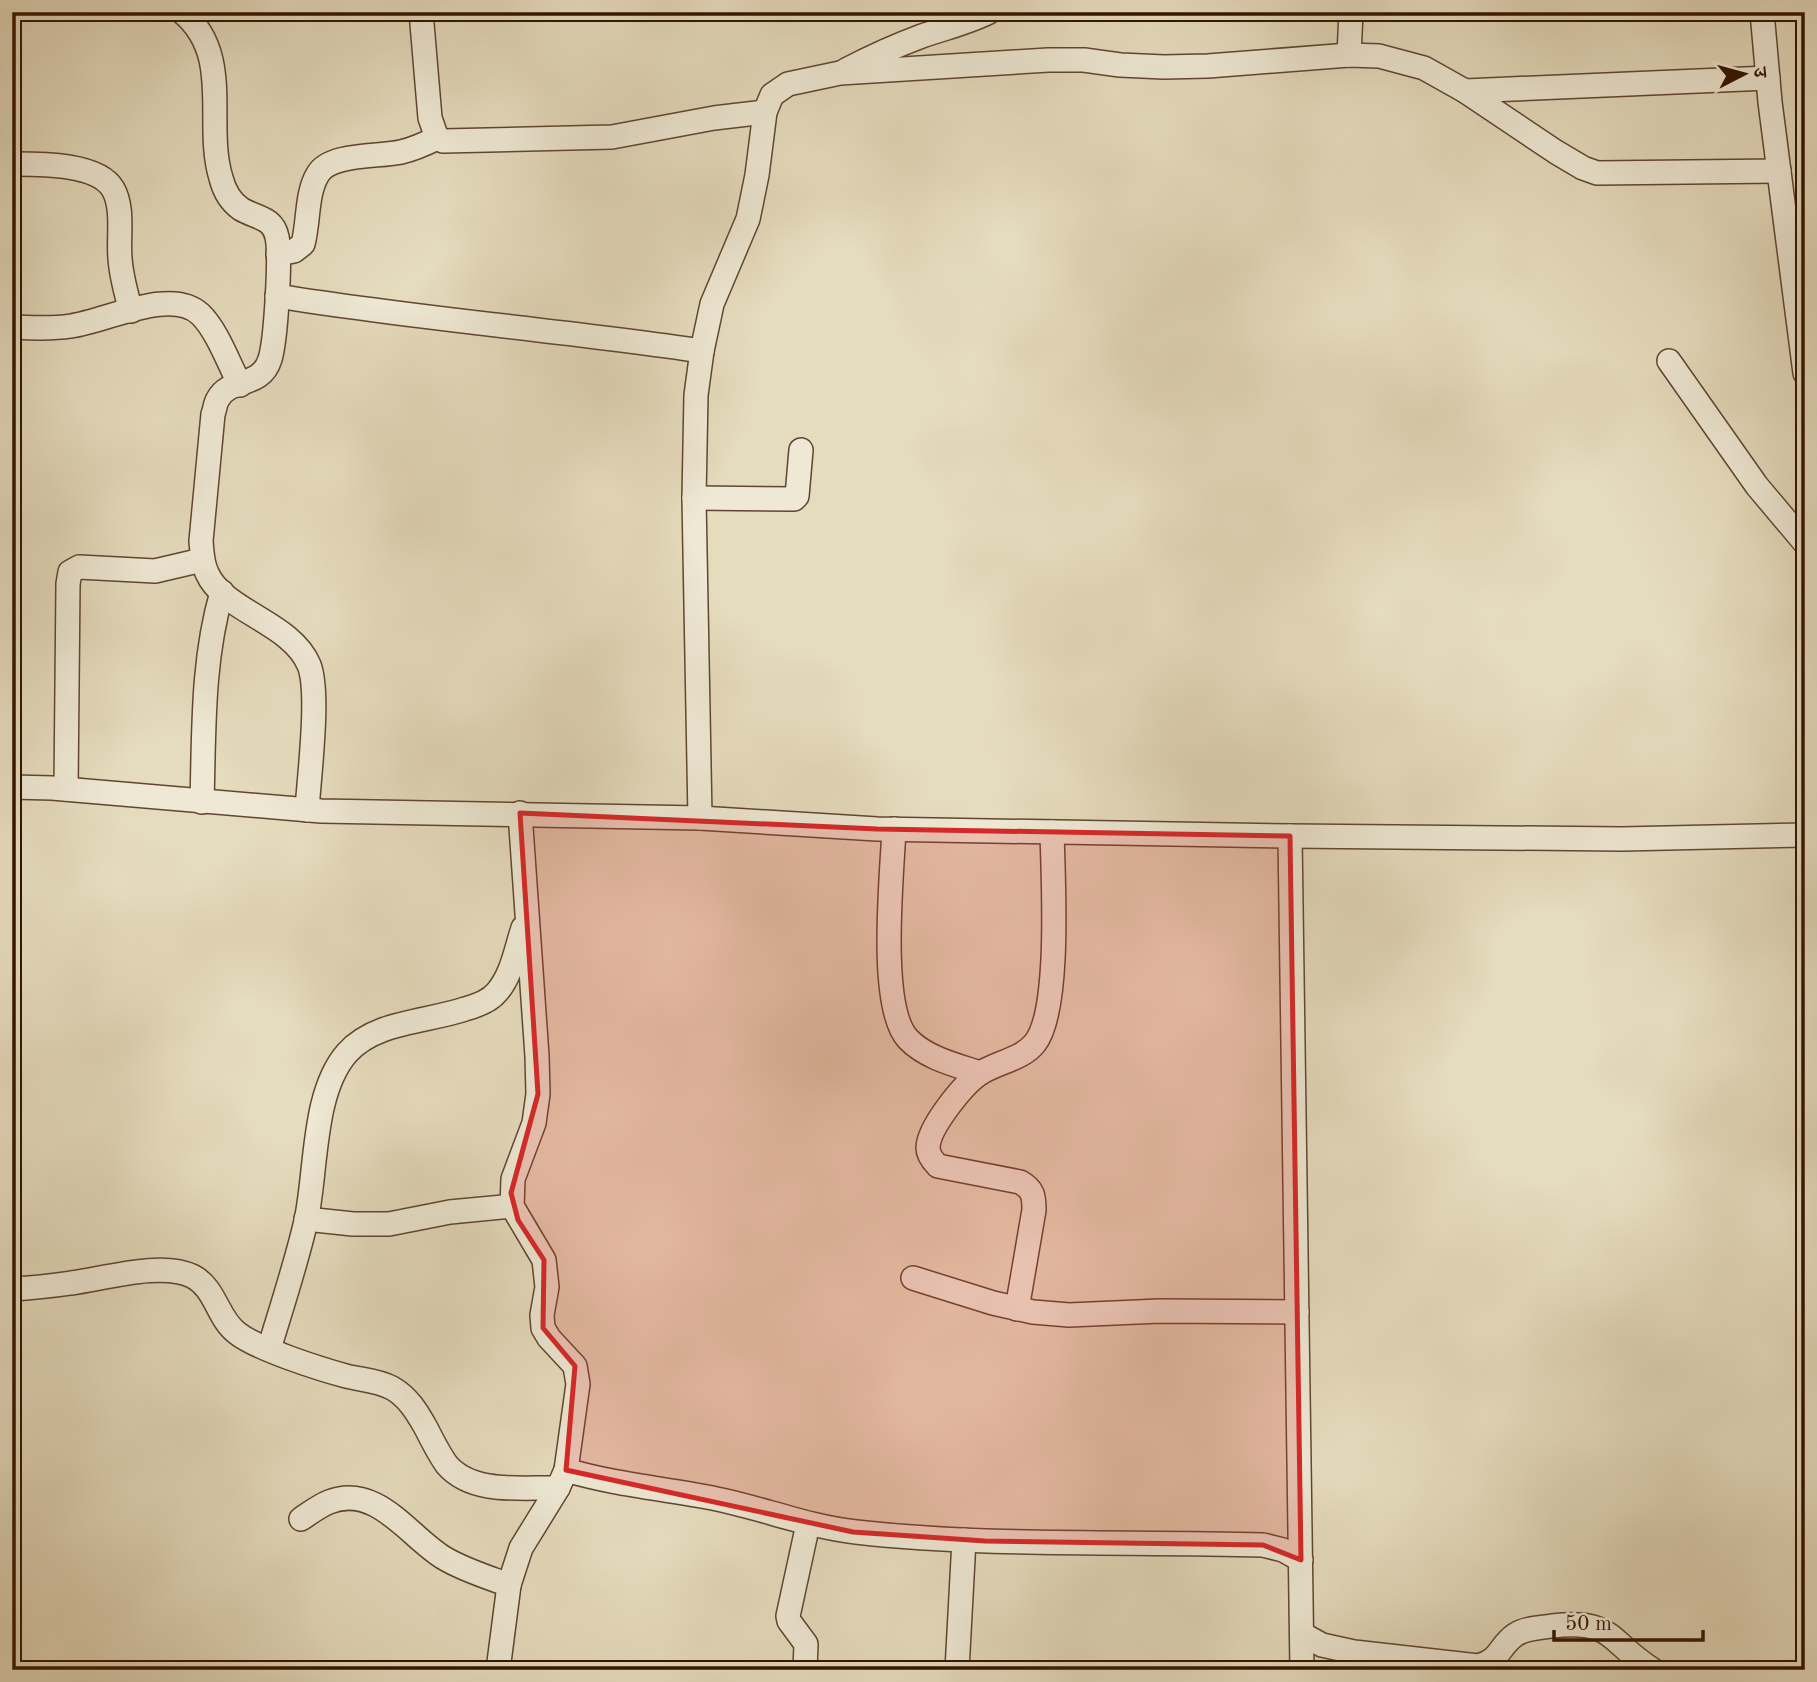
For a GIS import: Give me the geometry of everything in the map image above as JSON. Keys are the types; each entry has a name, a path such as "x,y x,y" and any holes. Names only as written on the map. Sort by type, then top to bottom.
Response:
{"street":[{"path":"182,12 199,30 210,51 214,75 218,164 227,194 240,208 275,226 278,254 271,358 265,370 254,380 226,388 218,399 213,414 201,541 202,560 208,575 222,593 292,641 304,653 311,668 314,695 307,810"},
{"path":"421,12 430,118 437,138"},
{"path":"840,73 877,54 970,22 989,12"},
{"path":"1349,55 1351,12"},
{"path":"1762,12 1805,373"},
{"path":"700,818 694,498 696,395 712,304 748,219 765,112 772,95 788,85 840,73 1048,60 1084,60 1164,67 1349,55 1380,57 1424,68 1556,152 1597,173 1779,171"},
{"path":"1465,92 1768,78"},
{"path":"278,254 294,251 303,244 311,192 317,175 324,166 343,159 399,153 423,146 437,138 454,142 612,137 714,118 765,112"},
{"path":"12,164 64,166 93,173 112,187 118,202 121,271 131,310"},
{"path":"276,296 378,312 702,351"},
{"path":"12,327 70,326 169,303 187,305 201,315 211,329 240,384"},
{"path":"1670,361 1756,486 1805,544"},
{"path":"694,498 794,499 797,496 801,450"},
{"path":"66,789 70,572 79,567 155,570 202,560"},
{"path":"202,802 205,696 216,611 222,593"},
{"path":"12,787 66,789 307,810 700,818 894,829 1622,839 1805,835"},
{"path":"498,1670 509,1585 521,1548 562,1479 578,1384 575,1366 548,1338 544,1328 542,1315 547,1287 544,1260 512,1206 513,1180 534,1123 538,1094 520,813"},
{"path":"894,829 889,981 894,1013 907,1039 929,1055 980,1073"},
{"path":"1017,1309 1034,1210 1034,1197 1029,1187 1020,1182 938,1166 931,1160 928,1149 949,1105 964,1087 980,1073 1033,1046 1045,1027 1050,1003 1053,944 1052,832"},
{"path":"1290,836 1302,1670"},
{"path":"269,1349 306,1219 322,1111 333,1072 348,1051 369,1036 478,1005 497,993 508,974 527,915"},
{"path":"306,1219 353,1224 389,1224 450,1212 512,1206"},
{"path":"12,1289 155,1271 174,1271 192,1276 207,1288 236,1333 269,1349 324,1369 391,1387 405,1397 448,1466 464,1479 484,1486 562,1479 604,1481 710,1497 808,1524 853,1532 964,1540 1263,1545 1283,1550 1301,1560"},
{"path":"913,1278 1017,1309 1069,1315 1160,1311 1297,1312"},
{"path":"301,1518 330,1502 353,1498 376,1504 444,1558 474,1573 509,1585"},
{"path":"805,1670 806,1644 788,1616 808,1524"},
{"path":"957,1670 964,1540"},
{"path":"1302,1634 1322,1645 1354,1652 1478,1666 1494,1660 1510,1640 1526,1630 1590,1625 1611,1635 1653,1670"}],"highlighted area":[{"path":"520,813 877,829 1290,836 1301,1560 1263,1545 985,1541 853,1532 566,1470 575,1366 543,1328 544,1260 518,1220 511,1193 538,1094"}]}
